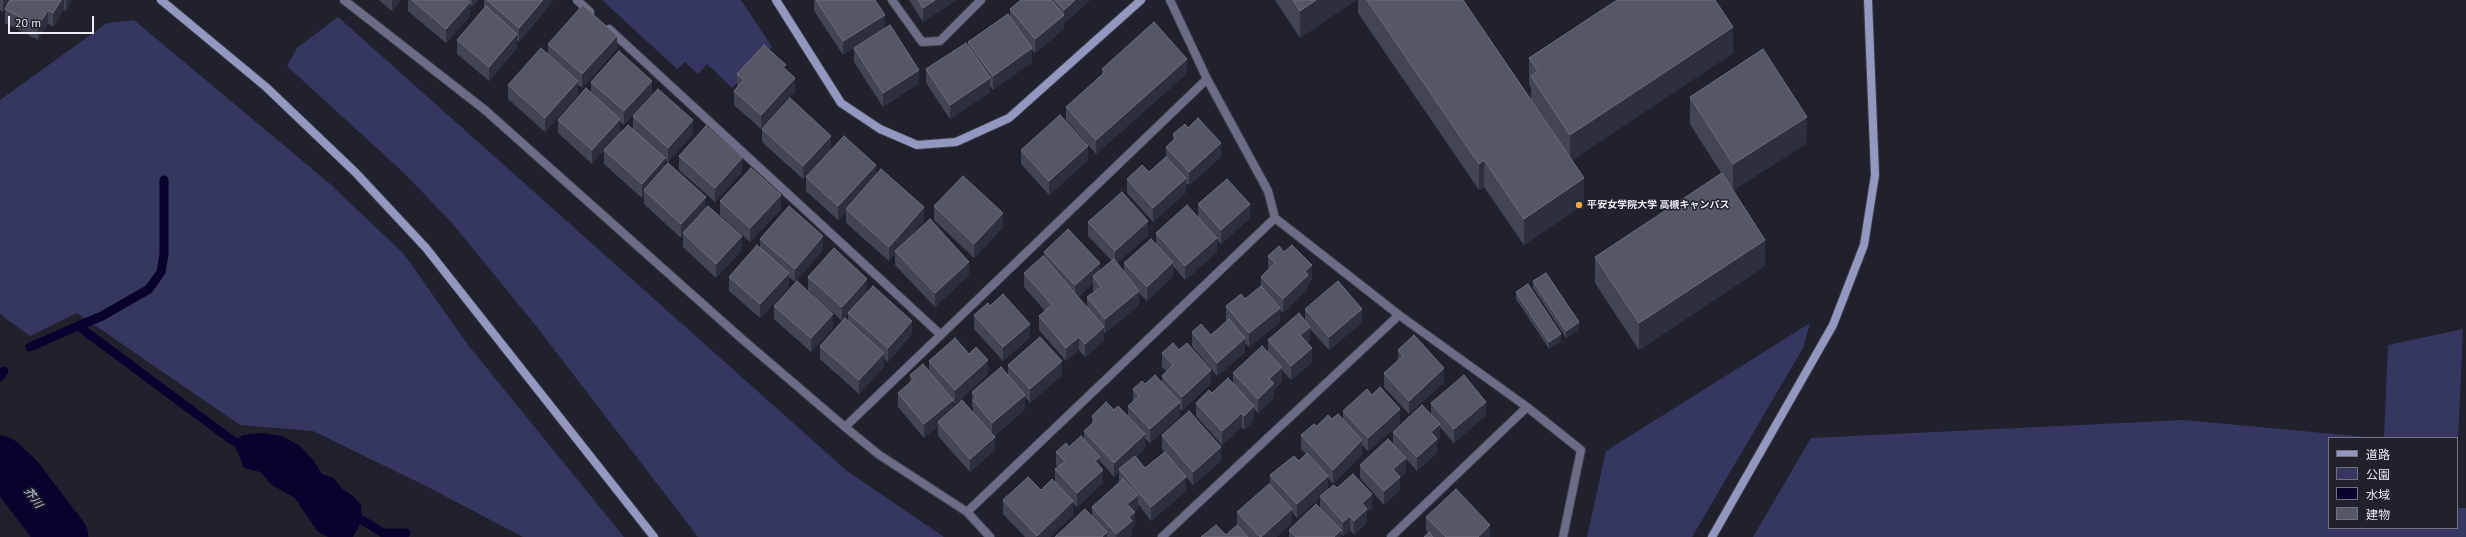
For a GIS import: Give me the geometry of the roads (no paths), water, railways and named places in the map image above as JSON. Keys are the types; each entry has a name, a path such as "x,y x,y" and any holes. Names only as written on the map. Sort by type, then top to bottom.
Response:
{"street":[{"path":"161,0 266,87 356,173 426,248 654,537"},
{"path":"344,0 485,110 742,339 845,427 878,454 967,512 990,537"},
{"path":"578,0 941,335"},
{"path":"892,0 922,42 940,41 981,0"},
{"path":"780,1 841,103 880,129 917,145 956,142 1009,118 1140,0"},
{"path":"1170,0 1207,79 1268,191 1275,218 1399,315 1527,407 1581,450 1563,537"},
{"path":"1712,537 1833,325 1864,244 1875,175 1868,0"},
{"path":"845,427 1207,79"},
{"path":"967,512 1275,218"},
{"path":"1162,537 1399,315"},
{"path":"1390,537 1527,407"}],"water":[{"path":"261,433 282,436 300,446 314,461 322,474 334,478 342,489 352,495 361,505 362,520 353,537 328,537 317,531 295,498 272,485 260,472 244,468 233,441 243,435"}],"waterway":[{"path":"78,326 102,316 149,289 161,272 164,254 164,180"},
{"path":"30,347 78,326 233,441"},
{"path":"0,377 4,371"},
{"name":"芥川","path":"0,461 18,478 63,537"},
{"path":"362,520 383,533 406,533"}],"place":[{"name":"平安女学院大学 高槻キャンパス","path":"1579,205"}]}
